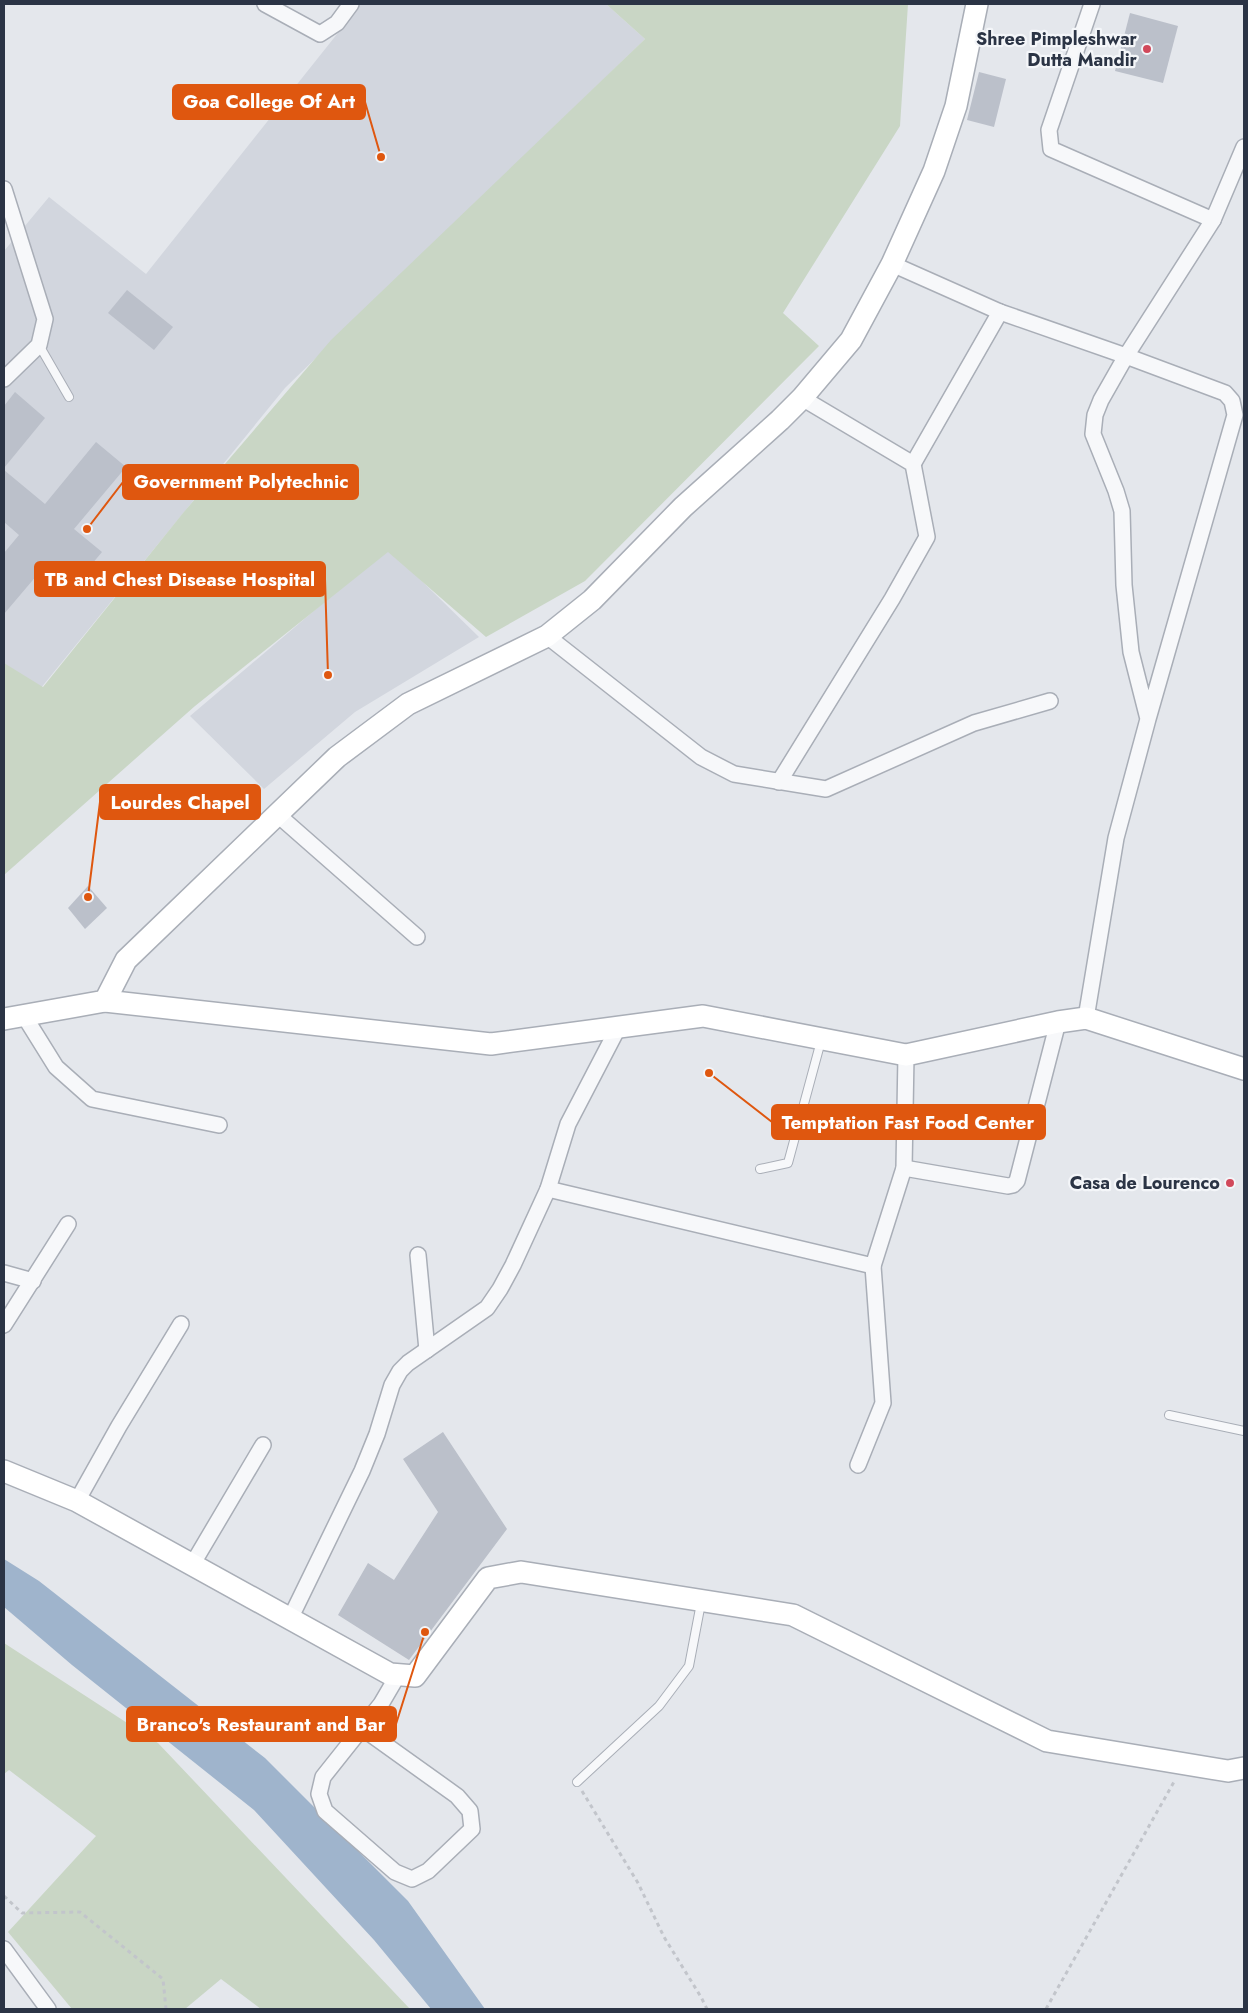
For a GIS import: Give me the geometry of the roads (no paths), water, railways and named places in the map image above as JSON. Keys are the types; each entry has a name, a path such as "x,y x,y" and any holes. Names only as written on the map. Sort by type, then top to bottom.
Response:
{"main road":[{"path":"105,1001 126,960 336,757 408,704 547,636 592,600 683,506 780,420 802,398 851,340 892,264 934,170 956,106 977,4"},
{"path":"14,1017 105,1001 491,1044 704,1016 906,1055 1058,1022 1086,1018 1244,1069"},
{"path":"4,1471 77,1501 390,1674 415,1676 488,1578 521,1572 793,1615 1047,1741 1228,1771 1244,1768"}],"street":[{"path":"265,4 320,34 337,23 351,4"},
{"path":"1092,4 1049,130 1051,150 1213,220"},
{"path":"1148,719 1131,652 1124,585 1122,510 1093,434 1095,415 1101,400 1126,356 1213,220 1244,147"},
{"path":"4,189 46,319 39,345 4,379"},
{"path":"892,264 1000,312 1126,356 1225,394 1232,400 1235,415 1116,838 1086,1018"},
{"path":"778,782 892,599 927,537 913,464 1000,312"},
{"path":"802,398 913,464"},
{"path":"547,636 701,757 734,774 826,789 974,724 1050,701"},
{"path":"278,815 418,938"},
{"path":"14,1017 56,1067 92,1099 219,1125"},
{"path":"904,1168 1008,1186 1018,1181 1058,1022"},
{"path":"290,1619 362,1471 377,1434 392,1385 400,1371 408,1363 487,1308 513,1265 548,1189 568,1124 619,1026"},
{"path":"858,1466 884,1403 873,1266 904,1168 906,1055"},
{"path":"548,1189 873,1266"},
{"path":"4,1325 68,1224"},
{"path":"418,1256 427,1350"},
{"path":"4,1273 33,1282"},
{"path":"77,1501 181,1324"},
{"path":"192,1565 263,1445"},
{"path":"362,1728 456,1796 470,1811 472,1829 428,1871 412,1879 395,1872 325,1811 319,1794 322,1777 381,1704 398,1675"},
{"path":"4,1949 48,2009"}],"lane":[{"path":"39,345 69,397"},
{"path":"760,1169 788,1163 822,1040"},
{"path":"1169,1415 1244,1431"},
{"path":"577,1782 659,1706 689,1666 701,1601"}],"water":[{"path":"4,1559 39,1581 265,1758 408,1901 485,2009 431,2009 374,1940 254,1810 72,1665 4,1607"}],"place":[{"name":"Shree Pimpleshwar Dutta Mandir","path":"1147,49"},
{"name":"Goa College Of Art","path":"381,157"},
{"name":"Government Polytechnic","path":"87,529"},
{"name":"TB and Chest Disease Hospital","path":"328,675"},
{"name":"Lourdes Chapel","path":"88,897"},
{"name":"Temptation Fast Food Center","path":"709,1073"},
{"name":"Casa de Lourenco","path":"1230,1183"},
{"name":"Branco's Restaurant and Bar","path":"425,1632"}]}
